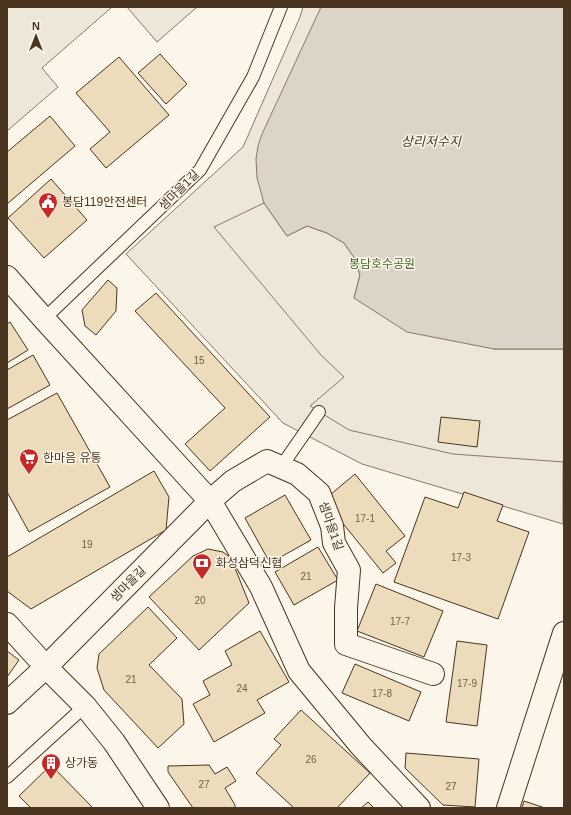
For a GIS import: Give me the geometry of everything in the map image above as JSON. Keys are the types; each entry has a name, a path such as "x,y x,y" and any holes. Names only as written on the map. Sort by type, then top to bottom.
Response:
{"street":[{"path":"7,277 210,500 261,587 299,672 361,746 419,808"},
{"name":"샘마을1길","path":"210,500 233,481 267,461 297,474 319,493 332,526 334,543 349,570 346,608 346,644 433,674"},
{"name":"샘마을길","path":"7,703 46,667 210,500"},
{"path":"7,624 46,667 85,706 114,742 158,808"},
{"path":"508,808 564,633"}],"lane":[{"name":"샘마을1길","path":"44,319 200,170 253,77 281,7"},
{"path":"281,467 319,412"},
{"path":"7,777 85,706"}],"green space":[{"name":"봉담호수공원","path":"303,7 564,7 563,524 362,464 283,423 126,254 243,147"}],"shaded area":[{"path":"7,7 112,7 42,68 58,87 7,131"},
{"path":"127,7 197,7 157,42"},
{"name":"봉담호수공원","path":"264,203 287,236 307,226 327,233 344,243 355,259 360,275 354,298 494,349 564,349 564,462 453,454 349,430 310,406 344,377 321,355 214,227"}],"water":[{"name":"상리저수지","path":"321,7 564,7 564,349 494,349 407,332 354,298 360,275 355,259 344,243 327,233 307,226 287,236 264,203 257,178 256,159 262,134"}],"building":[{"path":"160,54 187,84 166,104 138,73"},
{"path":"119,57 169,115 106,168 90,149 110,132 76,93"},
{"path":"50,116 75,146 7,204 7,152"},
{"name":"봉담119안전센터","path":"51,179 87,220 44,258 8,218"},
{"path":"108,280 117,288 116,311 96,335 85,326 82,310"},
{"path":"156,293 270,417 210,471 185,444 225,408 135,311"},
{"path":"10,322 28,350 7,363 7,324"},
{"path":"33,355 50,385 7,409 7,370"},
{"path":"57,393 110,487 29,532 7,492 7,420"},
{"path":"441,417 480,421 477,447 438,442"},
{"path":"154,471 169,497 166,530 31,609 7,591 7,557"},
{"path":"355,474 405,536 386,551 396,563 383,573 324,500"},
{"path":"464,492 503,505 497,521 529,532 498,619 394,582 425,497 458,508"},
{"path":"285,495 311,540 270,563 245,518"},
{"path":"318,547 338,580 294,605 275,572"},
{"path":"208,549 223,552 231,558 249,603 199,650 149,597 193,556"},
{"path":"376,584 443,611 424,657 357,631"},
{"path":"148,607 177,638 149,665 182,699 184,724 158,748 104,690 97,668 99,654"},
{"path":"260,631 289,682 257,700 265,713 214,742 193,704 210,695 203,681 232,665 225,651"},
{"path":"457,641 487,645 477,726 446,722"},
{"path":"7,651 19,660 7,677"},
{"path":"355,664 421,692 409,721 342,693"},
{"path":"301,710 370,773 337,808 294,808 256,773 281,745 274,739"},
{"path":"406,753 479,759 475,807 443,805 405,768"},
{"name":"상가동","path":"51,765 93,808 31,808 19,796"},
{"path":"209,765 215,774 227,767 236,781 225,788 235,805 235,808 193,808 168,772 168,766"},
{"path":"524,801 545,808 522,808"},
{"path":"368,802 374,808 361,808"}],"place":[{"name":"봉담119안전센터","path":"48,219"},
{"name":"한마음 유통","path":"29,475"},
{"name":"화성삼덕신협","path":"202,580"},
{"name":"상가동","path":"51,780"}]}
